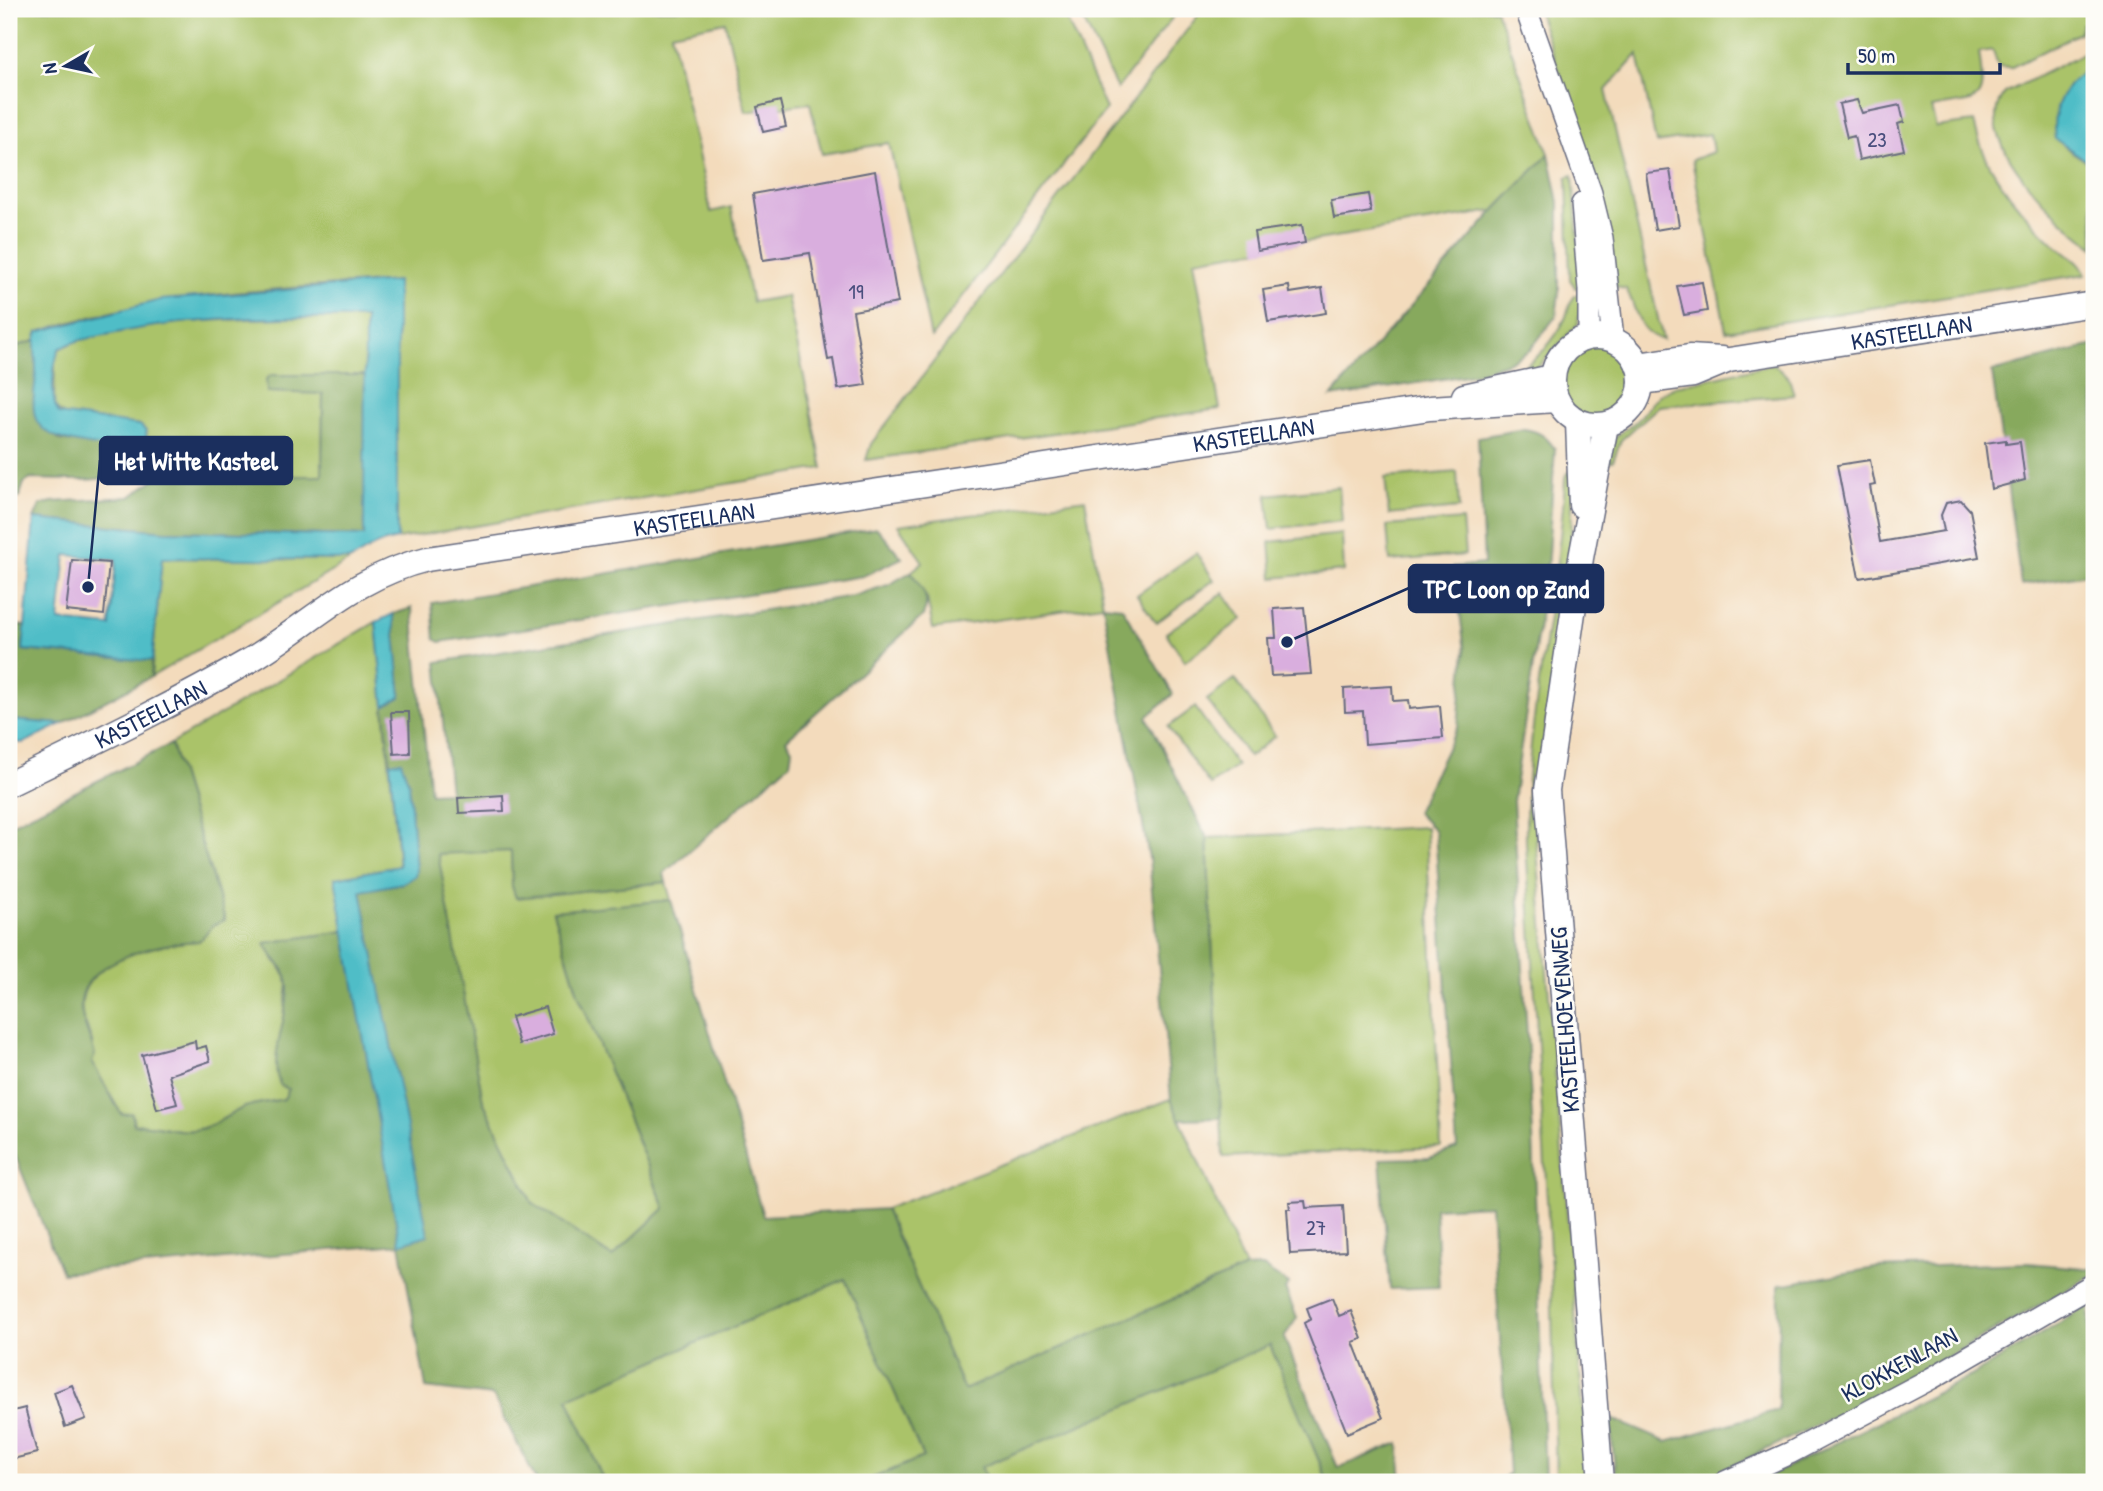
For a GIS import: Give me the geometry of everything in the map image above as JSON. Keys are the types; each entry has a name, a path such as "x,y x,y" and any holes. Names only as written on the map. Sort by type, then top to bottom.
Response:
{"street":[{"path":"1526,9 1575,147 1601,338"},
{"name":"KASTEELLAAN","path":"1640,373 1689,357 1729,360 2094,303"},
{"path":"1601,338 1628,349 1640,373 1631,409 1606,425 1578,422 1569,416 1555,389 1557,361 1567,348 1601,338"},
{"name":"KASTEELLAAN","path":"9,784 180,700 256,657 375,575 411,563 1430,408 1507,385 1555,389"},
{"name":"KASTEELHOEVENWEG","path":"1578,422 1581,558"},
{"name":"KASTEELHOEVENWEG","path":"1601,1482 1547,790 1581,558 1606,425"},
{"name":"KLOKKENLAAN","path":"1725,1482 1790,1453 1932,1378 2094,1284"}],"green space":[{"path":"9,9 1062,9 1106,109 931,338 889,143 822,154 810,103 746,112 725,22 671,33 711,212 731,207 752,302 787,296 823,468 397,539 397,281 260,290 171,301 82,319 38,332 35,341 9,348"},
{"path":"1078,9 1179,9 1117,89"},
{"path":"1203,9 1496,9 1549,154 1494,211 1194,260 1220,409 866,460 871,444"},
{"path":"1537,9 2094,9 2094,18 2082,24 2079,33 2010,68 1998,67 1993,50 1979,52 1982,84 1976,98 1931,108 1936,127 1974,122 1986,158 2006,191 2018,207 2059,248 2078,262 2086,274 1726,331 1692,160 1713,152 1710,134 1656,143 1638,54 1606,90 1663,340 1654,336 1642,326 1626,289 1616,287 1611,250 1595,180"},
{"path":"2094,48 2094,64 2068,86 2065,147 2093,166 2094,247 2061,219 2023,178 2008,155 1998,132 1997,111 2005,93"},
{"path":"1549,154 1559,202 1559,293 1556,316 1530,350 1509,362 1473,374 1331,397 1494,211"},
{"path":"1573,175 1582,287 1576,288 1570,280 1567,177"},
{"path":"1576,295 1582,295 1578,324 1538,367 1512,377 1512,372 1536,358 1550,343"},
{"path":"282,318 365,318 367,375 279,375 267,392 323,393 322,477 194,476 189,459 147,451 146,431 140,425 66,417 54,407 55,361 59,349 81,340 137,327"},
{"path":"35,341 37,362 34,406 59,440 147,451 138,463 111,477 78,480 31,479 24,483 19,498 9,501 9,348"},
{"path":"1598,342 1613,345 1625,353 1633,365 1636,380 1633,395 1625,407 1613,415 1598,418 1583,415 1571,407 1563,395 1560,380 1563,365 1571,353 1583,345"},
{"path":"2094,345 2094,573 2021,585 1992,372"},
{"path":"1774,364 1789,378 1794,395 1659,406 1621,440 1613,461 1608,462 1616,436 1637,421 1659,395 1676,386"},
{"path":"271,375 367,375 364,536 165,531 34,519 40,505 52,502 130,497 168,469 189,459 194,476 322,476 323,394 267,392 266,379"},
{"path":"1524,429 1542,435 1555,449 1547,570 1513,801 1533,1135 1545,1482 1500,1482 1509,1473 1491,1205 1435,1208 1439,1287 1390,1289 1380,1159 1429,1158 1457,1148 1435,831 1416,812 1458,726 1465,651 1454,567 1484,564 1478,437"},
{"path":"1457,472 1459,508 1389,515 1385,478"},
{"path":"1573,472 1571,546 1536,796 1536,838 1589,1482 1556,1482 1551,1268 1526,842 1530,750 1562,523 1565,477 1567,473"},
{"path":"1339,487 1342,521 1271,529 1267,495"},
{"path":"1085,499 1103,605 933,629 927,598 911,572 923,562 898,525"},
{"path":"1462,520 1465,555 1390,561 1387,526"},
{"path":"877,528 902,558 863,576 440,642 435,639 432,603"},
{"path":"1342,534 1344,571 1273,578 1270,542"},
{"path":"1196,553 1214,580 1156,623 1137,595"},
{"path":"162,558 351,560 151,677"},
{"path":"911,572 926,598 923,616 786,740 792,749 790,763 664,873 666,882 516,898 512,886 511,851 438,854 483,1101 532,1203 612,1257 665,1208 578,993 553,911 671,900 763,1216 885,1209 964,1390 1245,1268 1263,1267 1289,1284 1285,1289 1297,1318 1284,1338 1338,1468 1399,1443 1402,1482 1328,1482 1270,1345 981,1467 988,1482 864,1482 923,1457 845,1279 568,1398 604,1482 537,1482 493,1396 426,1388 400,1244 62,1273 9,1140 9,825 171,744 225,920 214,925 199,941 166,945 128,955 96,974 86,987 81,1002 84,1022 95,1055 92,1062 121,1114 132,1113 134,1125 179,1130 202,1129 245,1107 284,1099 289,1089 281,1086 276,1064 288,984 284,972 265,943 345,931 400,1243 361,890 403,883 416,871 409,784 401,762 390,763 384,706 401,697 393,614 412,608 430,793 450,792 437,662 853,596 888,585"},
{"path":"1224,593 1242,619 1185,661 1166,633"},
{"path":"1103,605 1122,607 1173,694 1147,717 1207,838 1221,1118 1179,1119 1171,1099 1149,858"},
{"path":"376,622 399,866 335,878 345,931 265,943 288,983 277,1075 281,1085 289,1089 284,1099 247,1107 198,1129 134,1125 109,1097 92,1063 93,1047 82,1007 87,985 112,963 148,949 199,941 214,925 225,919 171,744"},
{"path":"9,625 25,626 23,650 152,661 151,677 62,724 9,720"},
{"path":"1235,679 1275,736 1249,757 1207,700"},
{"path":"1195,707 1237,766 1210,785 1168,727"},
{"path":"1426,827 1441,1147 1223,1157 1207,838"},
{"path":"511,851 512,886 516,898 666,882 671,900 553,912 578,993 665,1208 612,1257 532,1203 483,1101 437,853"},
{"path":"1171,1099 1245,1268 964,1390 885,1209"},
{"path":"2028,1263 2094,1269 2094,1274 1893,1388 1699,1482 1616,1482 1610,1418 1666,1442 1778,1410 1779,1285 1875,1268"},
{"path":"845,1279 923,1457 864,1482 604,1482 568,1398"},
{"path":"2089,1305 2094,1482 1757,1482 1971,1376"},
{"path":"1270,1345 1328,1482 988,1482 981,1467"}],"water":[{"path":"2094,64 2094,172 2087,161 2055,139 2054,127 2058,105 2068,86"},
{"path":"397,281 397,539 378,544 351,560 162,558 152,661 23,650 34,519 165,531 364,536 365,318 271,318 177,323 72,343 59,349 55,364 53,392 59,414 140,425 146,431 147,451 69,441 43,429 36,419 34,408 35,347 38,332 160,300","holes":["66,555 116,560 110,626 59,621"]},
{"path":"393,614 401,697 384,706 376,622"},
{"path":"9,720 62,724 24,743 9,742"},
{"path":"401,761 409,784 415,876 403,883 361,891 428,1235 400,1244 335,878 399,866 390,763"}],"building":[{"path":"1857,100 1862,113 1900,105 1904,122 1898,124 1904,150 1859,160 1854,136 1847,138 1839,104"},
{"path":"780,101 786,127 763,132 757,107"},
{"path":"1670,170 1679,226 1655,230 1646,173"},
{"path":"875,171 898,303 853,311 866,385 838,389 833,359 828,360 810,253 763,260 753,194"},
{"path":"1368,194 1371,212 1334,218 1331,200"},
{"path":"1302,225 1305,243 1257,251 1254,232"},
{"path":"1702,282 1707,311 1684,315 1677,286"},
{"path":"1289,286 1290,293 1322,288 1326,313 1268,322 1263,290"},
{"path":"2006,440 2006,444 2020,442 2025,480 1991,489 1985,443"},
{"path":"1870,460 1875,485 1870,486 1880,542 1944,531 1941,515 1946,503 1961,500 1970,510 1979,557 1859,578 1837,465"},
{"path":"72,560 109,563 104,615 66,611"},
{"path":"1304,607 1311,674 1271,676 1268,638 1276,638 1274,609"},
{"path":"1392,686 1393,701 1408,700 1409,709 1440,706 1443,738 1365,744 1363,711 1345,712 1344,689"},
{"path":"391,712 409,712 410,753 394,754"},
{"path":"503,795 504,811 459,813 458,798"},
{"path":"545,1007 553,1034 519,1044 511,1017"},
{"path":"195,1041 196,1049 206,1046 210,1061 169,1075 177,1104 157,1109 142,1055"},
{"path":"1305,1201 1306,1208 1343,1206 1346,1251 1290,1254 1287,1209 1290,1209 1289,1202"},
{"path":"1332,1298 1339,1316 1351,1311 1362,1339 1353,1342 1383,1418 1347,1433 1304,1323 1311,1319 1307,1308"},
{"path":"72,1385 86,1419 65,1427 54,1392"},
{"path":"25,1408 37,1453 9,1460 9,1412"}],"place":[{"name":"Het Witte Kasteel","path":"88,587"},
{"name":"TPC Loon op Zand","path":"1287,642"}]}
